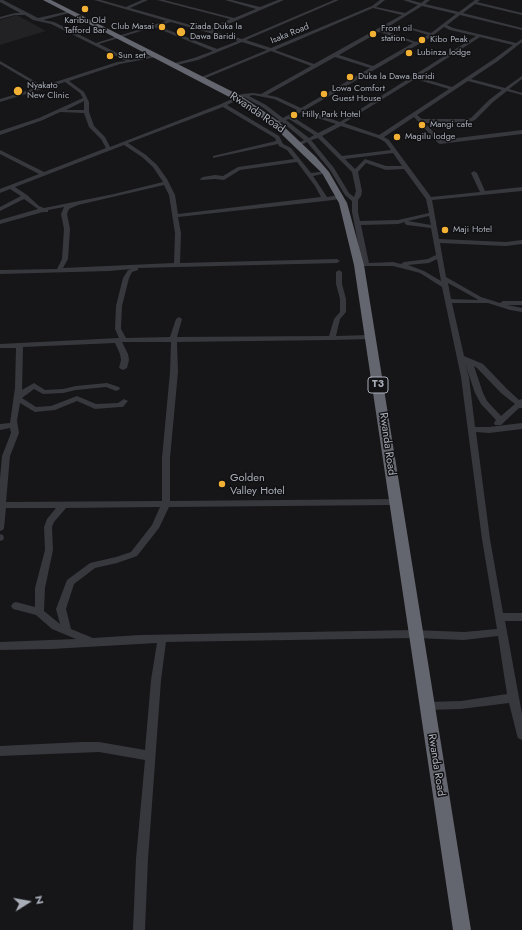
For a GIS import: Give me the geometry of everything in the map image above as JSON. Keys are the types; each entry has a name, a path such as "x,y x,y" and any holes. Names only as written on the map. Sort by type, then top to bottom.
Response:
{"highway":[{"name":"Rwanda Road","path":"46,0 201,80 241,97 278,121 337,168 340,197 347,213 363,265 370,337 462,930"}],"street":[{"path":"0,0 38,20 52,23 130,61"},
{"path":"96,0 240,40 314,66"},
{"path":"127,8 146,0"},
{"path":"158,0 234,19"},
{"path":"227,0 262,9"},
{"path":"208,31 282,0"},
{"path":"173,65 196,59 217,51 337,0"},
{"name":"Isaka Road","path":"201,80 373,7 383,0"},
{"path":"405,0 522,29"},
{"path":"263,94 406,15 428,0"},
{"path":"278,121 289,117 431,34 477,1 522,14"},
{"path":"373,7 406,15"},
{"path":"38,20 68,12"},
{"path":"0,18 15,14 26,14"},
{"path":"96,44 171,21"},
{"path":"444,25 452,29 516,44"},
{"path":"154,26 217,51"},
{"path":"414,29 431,34"},
{"path":"378,30 416,43"},
{"path":"303,142 319,136 480,35"},
{"path":"380,136 466,78 496,60 522,40"},
{"path":"335,55 374,68"},
{"path":"0,101 119,63 154,56"},
{"path":"0,62 42,87"},
{"path":"414,77 451,88"},
{"path":"421,121 471,120 491,101 522,77"},
{"path":"466,78 522,94"},
{"path":"65,80 80,90 85,99 86,112 92,127 99,133 109,149"},
{"path":"0,191 241,97 253,94 263,94 284,101 299,110 338,124 380,136 387,140 429,198 444,282 465,377 486,539 513,698 522,729"},
{"path":"0,134 85,99"},
{"path":"223,105 277,137 279,142 298,160 310,175 325,199"},
{"path":"54,112 86,112"},
{"path":"414,114 440,142 522,132"},
{"path":"289,117 319,136 329,145 343,189 354,200"},
{"path":"215,157 279,142"},
{"path":"303,142 312,148 333,157 379,154 394,151"},
{"path":"124,143 144,156 155,166 172,195 178,249 177,266"},
{"path":"312,148 329,145"},
{"path":"0,152 44,174"},
{"path":"354,172 365,161 379,154"},
{"path":"0,159 8,156"},
{"path":"333,157 337,168"},
{"path":"203,179 216,177 224,178 238,169 298,160"},
{"path":"365,161 386,168 406,167"},
{"path":"310,175 337,168 354,172"},
{"path":"354,172 359,191 358,196 354,200 354,212 363,265 424,262 434,260 440,256"},
{"path":"474,173 483,193"},
{"path":"0,222 44,210 114,196 166,183"},
{"path":"10,187 44,210 59,213 64,218"},
{"path":"429,198 522,189"},
{"path":"0,209 25,196"},
{"path":"175,216 340,197"},
{"path":"59,270 64,264 66,248 67,229 64,212 66,208 76,204"},
{"path":"398,222 431,214"},
{"path":"357,223 398,222 434,227"},
{"path":"436,241 506,244 522,242"},
{"path":"0,272 94,270 143,266 337,261"},
{"path":"393,264 422,272 493,303 522,310"},
{"path":"123,368 125,360 118,329 119,306 126,278 130,271 143,266"},
{"path":"332,338 337,319 343,312 343,299 339,284 339,272"},
{"path":"448,301 522,303"},
{"path":"67,632 62,609 70,582 93,565 118,560 134,554 156,526 166,503 166,458 174,372 174,340 179,319"},
{"path":"97,342 110,335 118,320"},
{"path":"0,346 120,340 370,337"},
{"path":"0,528 6,456 15,433 13,425 17,398 20,345"},
{"path":"460,357 480,366 504,391 521,404 500,420 494,429"},
{"path":"468,360 484,402 500,420"},
{"path":"17,398 34,385 43,392 63,391 107,384 116,389"},
{"path":"17,398 34,410 52,408 77,398 95,407 120,405 124,401"},
{"path":"0,427 13,425"},
{"path":"471,429 494,429 522,426"},
{"path":"508,428 522,433"},
{"path":"1,505 395,502"},
{"path":"39,612 40,588 49,550 48,527 50,521 64,504"},
{"path":"16,606 39,612 52,624 67,632 95,642"},
{"path":"499,617 522,617"},
{"path":"0,646 51,645 140,639 162,640 415,634 464,636 502,632"},
{"path":"139,930 142,860 156,680 162,640"},
{"path":"427,706 461,705 513,698"},
{"path":"0,751 99,747 151,756"}],"shaded area":[{"path":"17,15 46,31 0,45 0,20"}],"place":[{"name":"Karibu Old Tafford Bar","path":"85,9"},
{"name":"Club Masai","path":"162,27"},
{"name":"Ziada Duka la Dawa Baridi","path":"181,32"},
{"name":"Front oil station","path":"373,34"},
{"name":"Kibo Peak","path":"422,40"},
{"name":"Lubinza lodge","path":"409,53"},
{"name":"Sun set","path":"110,56"},
{"name":"Duka la Dawa Baridi","path":"350,77"},
{"name":"Nyakato New Clinic","path":"18,91"},
{"name":"Lowa Comfort Guest House","path":"324,94"},
{"name":"Hilly Park Hotel","path":"294,115"},
{"name":"Mangi cafe","path":"422,125"},
{"name":"Magilu lodge","path":"397,137"},
{"name":"Maji Hotel","path":"445,230"},
{"name":"Golden Valley Hotel","path":"222,484"}]}
